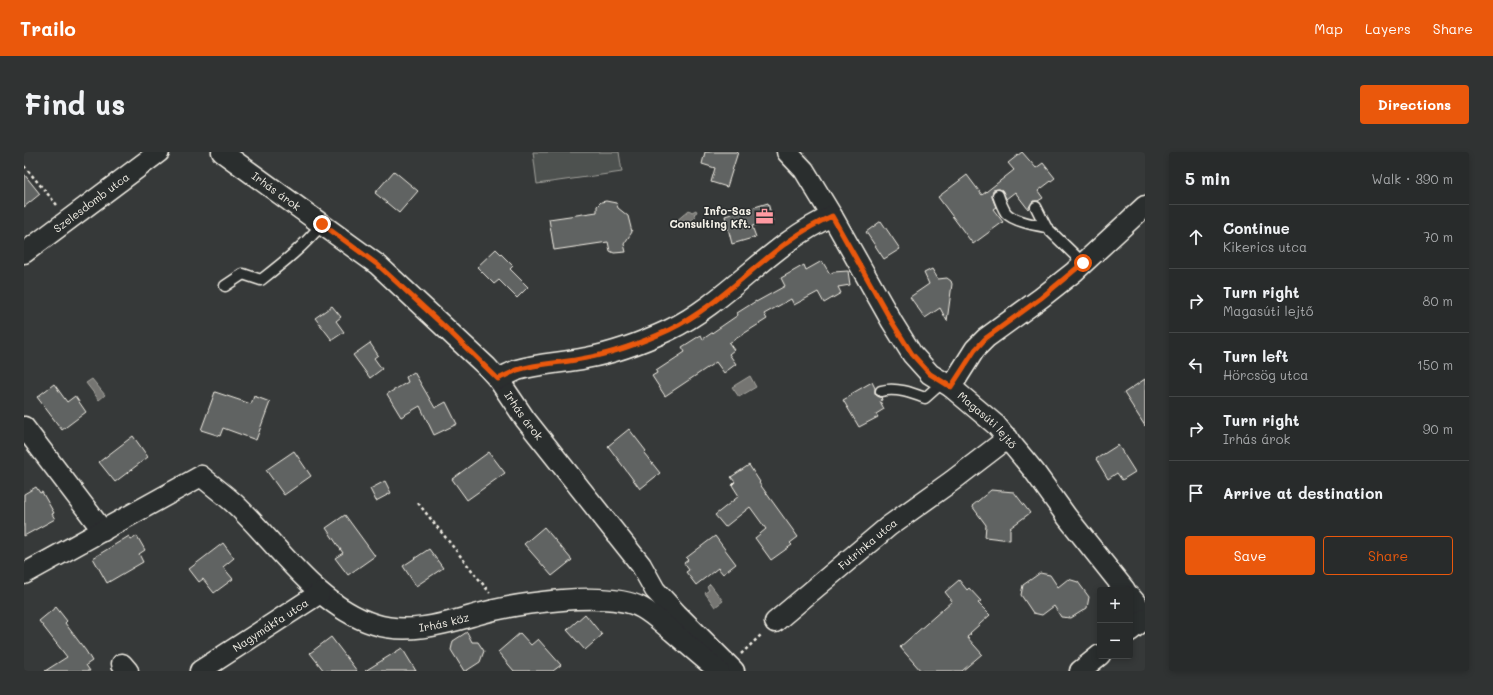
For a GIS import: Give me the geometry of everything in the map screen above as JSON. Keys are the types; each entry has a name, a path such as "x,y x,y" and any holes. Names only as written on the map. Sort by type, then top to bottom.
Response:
{"street":[{"name":"Szelesdomb utca","path":"24,253 158,152"},
{"name":"Irhás árok","path":"222,152 378,265 498,379 526,419 642,565 655,590 677,614 737,663"},
{"name":"Magasúti lejtő","path":"787,152 804,170 912,354 930,374 947,384 996,424 1123,587"},
{"path":"947,384 986,338 1041,298 1083,263 1145,206"},
{"path":"498,379 518,370 600,355 669,330 705,309 784,245 815,223 832,216"},
{"path":"24,427 103,531 24,574"},
{"name":"Futrinka utca","path":"775,622 889,526 952,481 1008,438"},
{"name":"Irhás köz","path":"103,531 201,476 236,506 320,593 345,611 372,624 404,629 453,622 503,608 550,601 586,599 610,600 640,607 654,616 719,671"},
{"name":"Nagymákfa utca","path":"200,671 320,593"},
{"path":"1133,600 1145,614"},
{"path":"1133,629 1145,619"},
{"path":"1080,671 1097,657"}],"lane":[{"path":"998,195 1007,214 1024,222 1046,227"},
{"path":"1036,207 1046,227 1083,263"},
{"path":"225,286 243,274 261,280 308,241 322,224"},
{"path":"881,390 888,389 911,392 925,398 947,384"}],"path":[{"path":"24,166 69,219"},
{"path":"418,503 503,608"},
{"path":"737,663 775,622"}],"shaded area":[{"path":"533,152 619,152 622,172 537,184"},
{"path":"689,210 692,212 696,210 697,212 694,214 696,216 682,229 675,222"},
{"path":"750,376 756,387 739,397 732,387"},
{"path":"92,379 105,395 99,400 86,383"},
{"path":"710,584 723,601 715,607 705,593 709,590 707,587"}],"building":[{"path":"705,152 738,152 727,187 711,182 715,168 702,164"},
{"path":"1022,152 1036,168 1043,163 1055,178 1038,191 1043,198 1038,201 1033,201 1028,209 1015,192 1006,199 1002,190 993,190 992,197 996,207 993,209 1003,222 973,244 938,197 967,175 982,195 1014,170 1008,163"},
{"path":"394,171 418,191 399,213 375,193"},
{"path":"24,174 40,194 24,207"},
{"path":"606,201 616,203 618,208 628,216 632,232 624,244 626,252 614,253 610,251 608,242 554,250 549,219 597,212 597,206 601,202"},
{"path":"768,203 773,221 752,226 756,237 732,244 725,216"},
{"path":"881,221 900,249 884,259 866,232"},
{"path":"496,249 513,266 510,269 528,287 517,298 499,280 494,284 477,267"},
{"path":"822,261 830,274 833,272 848,271 850,285 838,287 841,293 824,303 818,292 794,305 791,299 764,314 767,319 729,343 734,350 729,354 736,364 724,373 716,362 665,396 652,376 657,373 656,371 685,352 682,347 701,335 703,339 738,315 737,313 785,286 781,278 804,265 806,270"},
{"path":"932,269 938,279 947,278 952,284 947,321 940,308 925,318 910,297 929,284 924,273"},
{"path":"332,306 341,317 336,321 344,332 332,340 315,318"},
{"path":"370,343 378,355 374,358 382,369 370,378 353,355"},
{"path":"414,372 435,408 446,402 457,424 434,435 420,406 401,417 387,394 408,382 406,377"},
{"path":"1145,379 1145,426 1124,393"},
{"path":"872,382 876,395 881,397 882,400 880,401 884,409 876,414 878,417 859,427 843,400"},
{"path":"54,384 67,402 75,396 86,412 62,430 37,397"},
{"path":"215,392 251,404 254,396 270,402 256,440 223,428 220,436 201,430"},
{"path":"629,429 646,451 644,453 660,473 640,489 608,446"},
{"path":"133,436 148,457 115,482 99,462"},
{"path":"1118,445 1135,472 1122,480 1117,473 1108,479 1096,459"},
{"path":"294,451 311,476 284,495 266,470"},
{"path":"489,452 505,473 467,500 452,479"},
{"path":"749,465 760,482 759,483 798,537 790,543 792,545 771,560 755,538 766,529 750,507 725,527 715,515 739,496 732,485 735,482 731,477"},
{"path":"385,481 391,493 376,501 370,489"},
{"path":"36,487 40,493 42,492 54,513 52,514 55,519 24,536 24,494"},
{"path":"991,490 1014,492 1030,513 1010,528 1010,540 985,537 986,525 972,506"},
{"path":"345,515 375,556 348,575 335,558 343,553 326,528"},
{"path":"544,527 572,560 552,576 524,544"},
{"path":"129,536 131,540 137,536 145,550 139,554 143,562 107,583 93,558"},
{"path":"715,536 736,564 723,574 718,568 696,585 686,572 689,570 684,563 688,560 686,558"},
{"path":"223,543 234,558 223,567 233,579 214,593 203,579 199,582 189,569"},
{"path":"429,549 443,568 416,586 403,566"},
{"path":"1040,573 1050,575 1058,587 1068,579 1078,582 1089,597 1087,608 1071,618 1061,617 1054,606 1042,615 1033,613 1021,595 1023,585"},
{"path":"959,580 967,590 969,588 981,601 978,603 990,615 967,637 982,654 962,671 921,671 900,647 952,601 945,592"},
{"path":"56,607 67,621 65,623 92,661 86,665 90,671 45,671 67,657 39,621"},
{"path":"585,614 602,635 585,650 567,630"},
{"path":"467,632 472,642 478,642 484,651 480,662 464,671 451,650 453,641"},
{"path":"520,633 531,645 538,639 561,665 553,671 514,671 498,652"},
{"path":"331,637 357,671 324,671 310,653"},
{"path":"402,648 416,671 365,671"}],"place":[{"name":"Info-Sas Consulting Kft.","path":"764,217"}],"route":[{"path":"322,224 378,265 498,379 518,370 600,355 669,330 705,309 784,245 815,223 832,216 892,322 912,354 930,374 951,387 975,350 986,338 999,327 1041,298 1083,263"}]}
